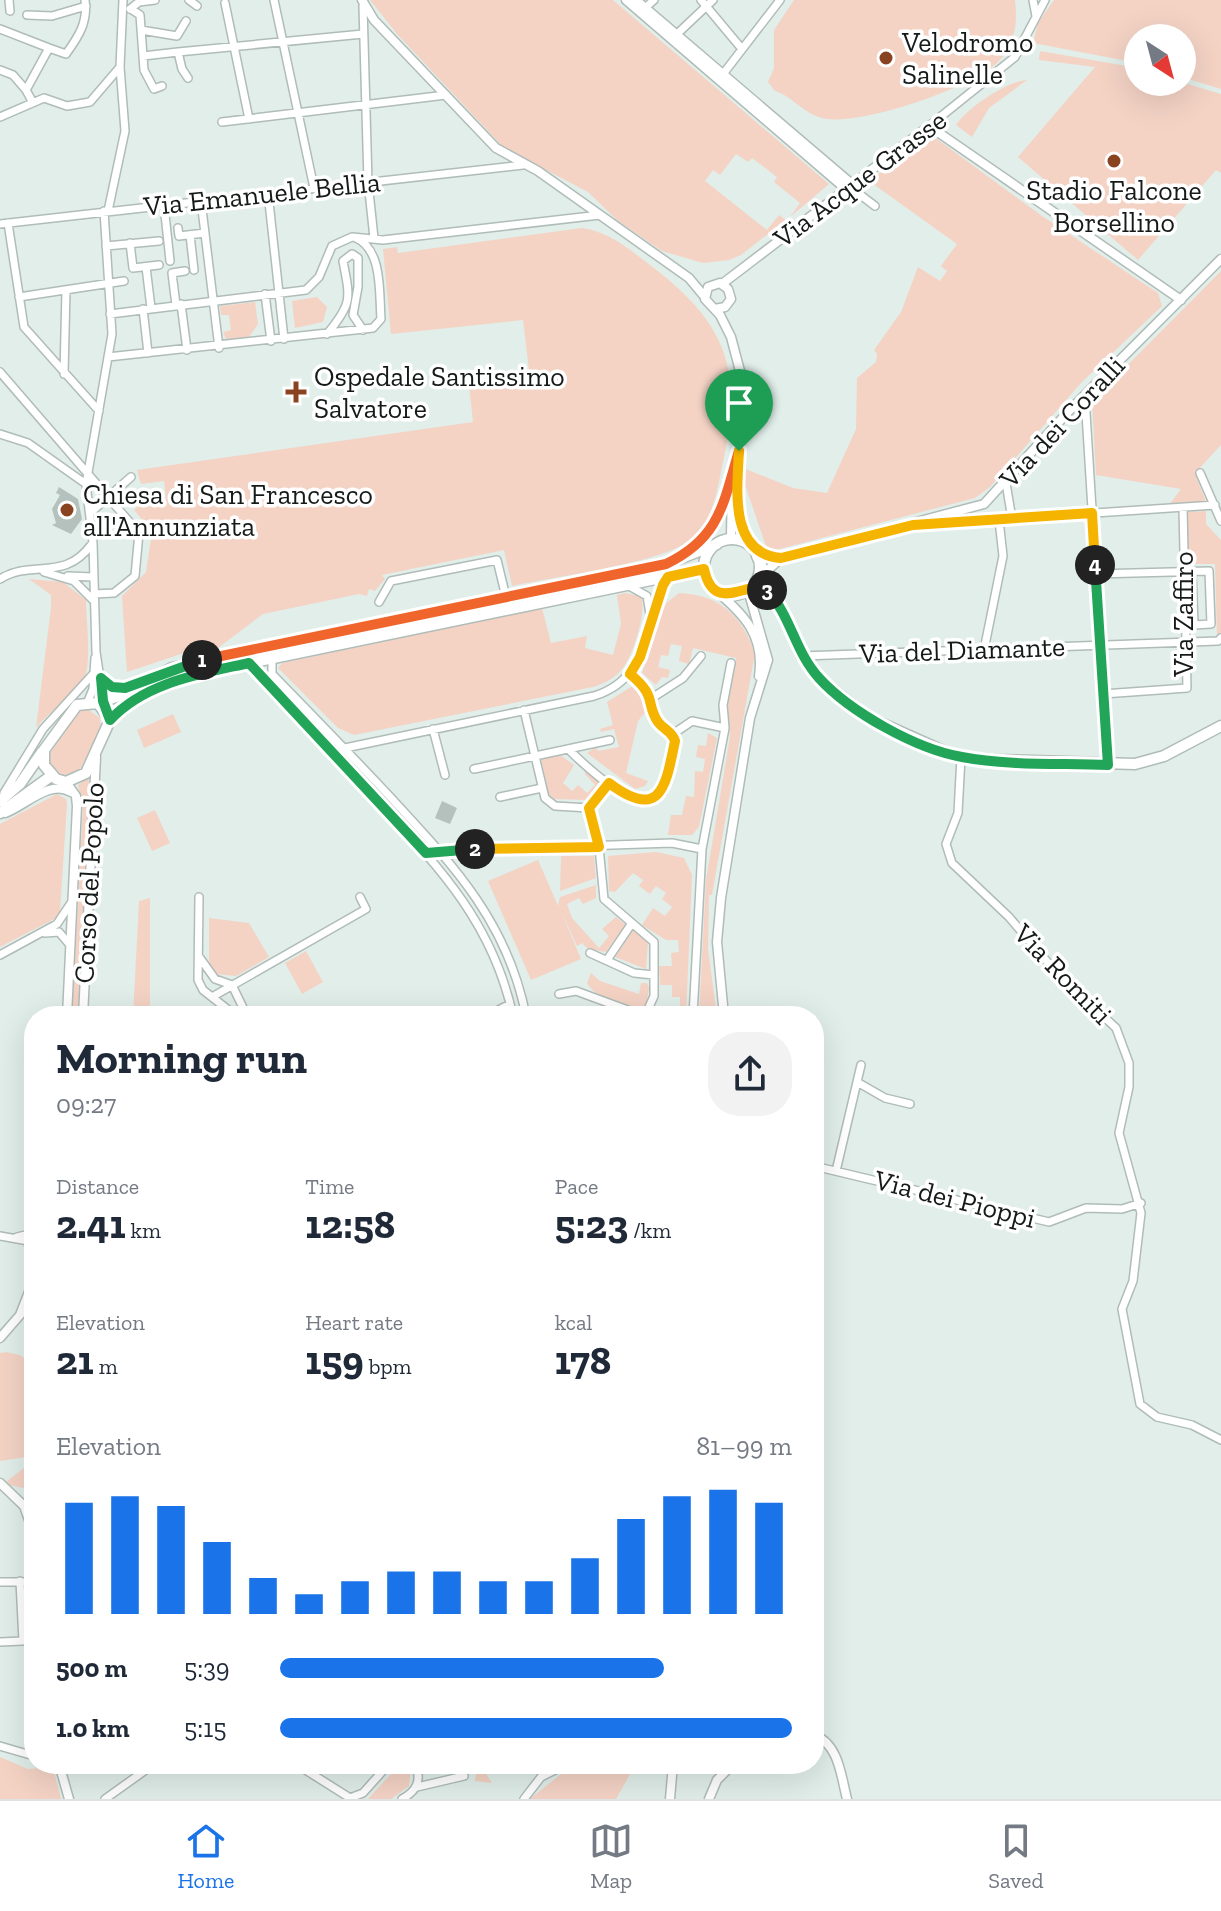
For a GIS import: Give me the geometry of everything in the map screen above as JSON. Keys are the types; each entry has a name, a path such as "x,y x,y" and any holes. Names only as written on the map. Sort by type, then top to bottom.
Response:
{"main road":[{"path":"101,707 172,668 666,564 731,540 754,551 802,656 821,680 867,717 961,757 1135,764 1164,756 1221,726"},
{"path":"717,544 707,555 704,569 715,590 732,595 752,587 762,587 782,607"},
{"path":"752,587 760,569 754,551"},
{"path":"0,799 20,784 73,709 123,707 165,685 249,663 704,569"},
{"path":"44,750 44,765 51,776 66,782 86,773 97,751 101,707"},
{"path":"0,814 51,776"}],"street":[{"path":"9,0 10,11"},
{"path":"126,6 154,0 166,1"},
{"path":"189,0 197,6"},
{"path":"274,0 314,188"},
{"path":"626,0 875,206"},
{"path":"636,0 721,77"},
{"path":"645,8 654,0"},
{"path":"721,77 778,0"},
{"path":"1033,0 1036,16"},
{"name":"Via Acque Grasse","path":"722,284 744,270 1015,57 1045,0"},
{"path":"676,35 707,2 742,49"},
{"path":"0,29 66,54 79,37 87,16 86,3 52,16 27,15"},
{"path":"225,3 249,119"},
{"path":"362,3 368,182 374,238"},
{"path":"362,3 496,148 538,171 689,278 707,304 715,309 731,337"},
{"path":"126,6 140,19 147,82 154,89 162,86"},
{"path":"101,707 93,543 86,484 108,357 110,314 106,211 125,131 120,67 126,6"},
{"path":"141,30 177,36 186,21"},
{"path":"143,56 363,34"},
{"path":"26,90 49,48"},
{"path":"178,52 188,78"},
{"path":"0,117 32,101 50,99 67,106 90,102 120,67"},
{"path":"0,70 13,75 32,101"},
{"path":"222,122 446,95"},
{"path":"929,126 1181,300"},
{"name":"Via Emanuele Bellia","path":"4,224 523,165"},
{"path":"268,193 284,339"},
{"path":"201,201 219,348"},
{"path":"164,205 170,261"},
{"path":"110,314 278,290 306,290 314,284 332,246 352,237 383,240 600,215"},
{"path":"4,224 24,327 99,411"},
{"path":"178,228 179,236 205,233"},
{"path":"187,350 172,273 190,270 190,235"},
{"path":"108,357 219,348 373,328 381,319 375,260 367,245 352,237"},
{"path":"375,260 383,240"},
{"path":"106,246 159,241"},
{"path":"130,243 133,268 159,265"},
{"path":"327,334 346,307 350,290 343,261 352,254 358,258 359,269 353,315 363,330"},
{"name":"Via dei Coralli","path":"781,558 984,504 1081,399 1221,259"},
{"path":"146,267 148,353"},
{"path":"715,309 730,300 744,270"},
{"path":"689,278 722,284 730,300 731,337 745,390 737,504 754,551 781,558"},
{"path":"19,297 124,281"},
{"path":"704,296 712,284"},
{"path":"64,374 66,290"},
{"path":"265,294 271,341"},
{"path":"0,372 139,533 135,576 114,593 94,598"},
{"path":"1081,399 1086,413 1108,765"},
{"path":"0,434 28,443 86,484"},
{"path":"666,564 689,552 707,535 721,511 739,451"},
{"path":"1200,473 1221,521"},
{"path":"731,540 732,475"},
{"path":"90,513 111,500 131,477"},
{"path":"1006,483 1012,519"},
{"path":"984,504 986,520"},
{"path":"913,525 1215,505"},
{"name":"Via Zaffiro","path":"1103,694 1187,688 1188,572 1183,508"},
{"path":"984,650 1003,556 999,520"},
{"path":"69,566 93,543"},
{"path":"757,695 768,651 748,598 765,570 781,558"},
{"path":"379,602 391,581 497,560 506,597"},
{"path":"0,564 2,578 93,563"},
{"path":"38,571 93,577"},
{"path":"1096,574 1209,571 1211,624 1194,625 1188,572"},
{"path":"62,575 94,598"},
{"path":"336,755 345,748 607,692 630,674 640,657 649,624 668,577"},
{"path":"626,584 647,596 651,605 649,624"},
{"path":"715,590 743,614 755,633 761,654 757,695 718,921 723,1006"},
{"name":"Via del Diamante","path":"802,656 1220,640"},
{"path":"96,652 93,689 101,707"},
{"path":"652,698 683,678 701,656"},
{"path":"272,658 272,674 345,748 477,896 503,943 516,974 524,1006"},
{"path":"249,663 454,885 479,924 505,980 510,1004 506,1006"},
{"path":"694,1006 702,849 725,728 723,705 731,663"},
{"path":"101,678 112,687 125,688 172,668"},
{"path":"0,799 51,719 82,690 93,674"},
{"path":"568,749 609,783 631,796 648,799 659,795 665,787 675,741 673,734 658,722 652,698 630,674"},
{"path":"524,710 542,788 549,804 589,808"},
{"path":"673,734 692,721 725,728"},
{"path":"433,729 445,775"},
{"path":"474,769 610,740"},
{"name":"Corso del Popolo","path":"84,1006 97,751"},
{"name":"Via Romiti","path":"961,757 958,813 947,838 947,851 961,875 1009,917 1056,972 1116,1028 1129,1063 1129,1087 1119,1133 1141,1203 1133,1281 1122,1302 1135,1364 1138,1398 1143,1408 1157,1417 1192,1425 1221,1440"},
{"name":"Corso del Popolo","path":"66,782 76,796 67,1006"},
{"path":"589,808 609,783"},
{"path":"0,814 56,787 76,796"},
{"path":"500,797 542,788"},
{"path":"589,808 599,847 604,899 654,942 652,1006"},
{"path":"426,853 672,843 702,849"},
{"path":"199,897 198,980 223,1006"},
{"path":"212,997 366,909 360,897"},
{"path":"0,955 43,933 63,918 72,901"},
{"path":"607,960 632,923"},
{"path":"43,933 59,932 70,945"},
{"path":"590,953 634,973 654,975"},
{"path":"199,956 209,973 232,985 242,1006"},
{"path":"559,994 576,991 617,1006"},
{"path":"836,1171 861,1065"},
{"path":"857,1082 885,1098 910,1104"},
{"name":"Via dei Pioppi","path":"824,1168 1049,1222 1086,1208 1122,1209 1141,1203"},
{"path":"14,1237 24,1235"},
{"path":"0,1236 24,1239"},
{"path":"0,1338 20,1315 24,1305"},
{"path":"0,1483 24,1506"},
{"path":"0,1642 23,1641 20,1581"},
{"path":"0,1582 24,1581"},
{"path":"824,1740 834,1752 847,1799"},
{"path":"0,1746 24,1753"},
{"path":"62,1774 69,1799"},
{"path":"109,1797 140,1774"},
{"path":"308,1774 328,1791 350,1798 356,1797 379,1774"},
{"path":"417,1787 418,1774"},
{"path":"524,1799 547,1774"},
{"path":"670,1799 672,1774"},
{"path":"709,1799 723,1774"},
{"path":"402,1799 417,1787 464,1776"}],"shaded area":[{"path":"370,0 613,0 829,184 790,217 800,203 774,182 777,177 752,158 748,162 736,154 720,175 713,170 705,181 767,230 779,215 786,220 741,255 729,260 703,263 662,251 618,221 588,192 504,148 397,34"},
{"name":"Velodromo Salinelle","path":"794,0 1015,0 1016,17 1008,49 997,63 983,73 915,103 866,116 827,119 775,91 768,82 774,68 774,30"},
{"path":"1054,0 1221,0 1221,89 1196,81 1196,24 1124,24 1124,60 1033,43 1038,23"},
{"name":"Stadio Falcone Borsellino","path":"1040,51 1124,66 1124,96 1196,96 1196,86 1221,94 1221,173 1216,170 1138,260 1018,157 1095,67 1039,60"},
{"path":"1027,80 989,108 972,137 956,125 988,96"},
{"path":"930,134 1042,216 1158,293 1162,306 1081,383 990,487 975,498 768,552 744,482 743,468 793,488 827,493 856,429 857,378 876,362 874,350 901,312 918,267 940,281 947,271 941,266 957,244 869,181"},
{"path":"582,228 619,242 677,288 699,310 714,332 724,355 730,380 728,438 712,507 693,538 679,547 634,562 512,586 504,550 382,575 385,579 375,591 369,589 367,596 359,594 263,614 218,648 211,644 127,672 122,596 146,572 152,532 134,510 142,503 166,500 164,481 141,484 137,470 473,422 469,385 530,379 523,320 391,334 383,249 397,247 398,253"},
{"path":"1221,271 1221,445 1195,473 1206,502 1169,505 1181,489 1096,475 1092,401"},
{"path":"317,297 327,307 323,322 295,328 292,301"},
{"path":"255,302 258,324 249,337 226,339 223,332 231,330 229,315 221,315 220,306"},
{"path":"1206,511 1206,524 1221,540 1221,634 1217,635 1215,564 1188,564 1186,512"},
{"path":"29,579 63,582 86,600 88,631 87,667 82,683 36,728 51,595"},
{"path":"679,593 718,603 736,618 755,653 712,895 709,895 708,949 716,1006 700,1006 706,880 730,737 728,704 736,658 693,648 689,664 679,661 682,646 671,644 668,656 661,655 658,667 670,670 668,678 662,677 656,685 642,673 665,604"},
{"path":"617,595 641,596 641,620 636,641 629,659 618,673 593,687 354,735 338,728 278,668 282,663 542,608 551,643 587,636 585,648 613,655 621,624"},
{"path":"638,686 648,709 638,721 626,773 648,781 645,786 635,789 587,753 596,747 598,751 619,747 614,729 601,732 600,729 613,725 607,702"},
{"path":"87,709 100,718 101,729 79,771 61,776 48,763 48,756 79,711"},
{"path":"173,714 181,732 144,748 137,730"},
{"path":"708,733 717,738 699,827 692,835 668,835 671,815 682,815 686,796 694,797 695,771 703,772 705,759 696,757 698,745 706,746"},
{"path":"560,755 574,765 563,783 572,791 578,785 587,793 595,785 585,774 585,767 600,781 586,800 554,799 548,793 541,759"},
{"path":"89,777 78,1006 73,1006 83,808 78,785"},
{"path":"57,794 66,799 67,805 60,911 56,918 0,947 0,824"},
{"path":"155,810 170,843 152,851 137,818"},
{"path":"656,852 684,858 692,875 686,1006 680,1006 680,997 672,997 672,985 660,985 659,966 672,966 671,953 679,952 678,940 666,940 642,925 653,908 665,916 672,907 662,899 666,893 656,886 650,894 639,886 643,880 633,873 615,892 609,891 608,856"},
{"path":"561,856 594,856 596,878 560,891"},
{"path":"538,860 558,906 560,897 596,885 596,898 583,904 579,898 567,904 572,918 599,948 609,936 602,929 616,917 626,925 606,952 588,949 582,943 577,946 561,911 581,959 531,980 488,881"},
{"path":"150,898 150,1006 134,1006 139,901"},
{"path":"209,918 249,923 269,957 236,976 216,974 209,966"},
{"path":"633,930 648,942 646,969 615,957"},
{"path":"306,951 323,982 302,994 285,963"},
{"path":"591,973 600,981 639,994 641,983 647,983 646,1006 623,1006 605,999 587,983"},
{"path":"0,1353 24,1358 24,1457 0,1461"},
{"path":"24,1468 23,1488 9,1485 7,1481"},
{"path":"0,1757 24,1767 24,1774 55,1774 61,1799 0,1799"},
{"path":"391,1774 410,1774 409,1786 391,1799 368,1799"},
{"path":"476,1774 486,1774 492,1783 475,1781"},
{"path":"561,1774 630,1774 616,1799 530,1799"}],"building":[{"name":"Chiesa di San Francesco all'Annunziata","path":"59,487 78,499 82,519 71,534 52,525 56,523 52,509 60,495 56,493"},
{"path":"442,801 457,808 450,824 435,818"}],"place":[{"name":"Velodromo Salinelle","path":"886,58"},
{"name":"Stadio Falcone Borsellino","path":"1114,161"},
{"name":"Ospedale Santissimo Salvatore","path":"296,392"},
{"name":"Chiesa di San Francesco all'Annunziata","path":"67,510"}],"route":[{"path":"739,451 739,517 751,547 765,556 781,558 913,525 1092,513 1108,765 961,757 881,724 834,693 810,668 782,607 767,591 757,587 741,594 723,594 710,584 704,569 668,577 649,624 640,657 630,674 650,692 658,722 673,734 675,741 665,787 655,798 648,799 622,793 609,783 589,808 599,847 466,849 426,853 249,663 183,678 143,694 110,720 105,710 101,678 112,687 125,688 172,668 213,658 666,564 693,549 713,527 739,451"}]}
